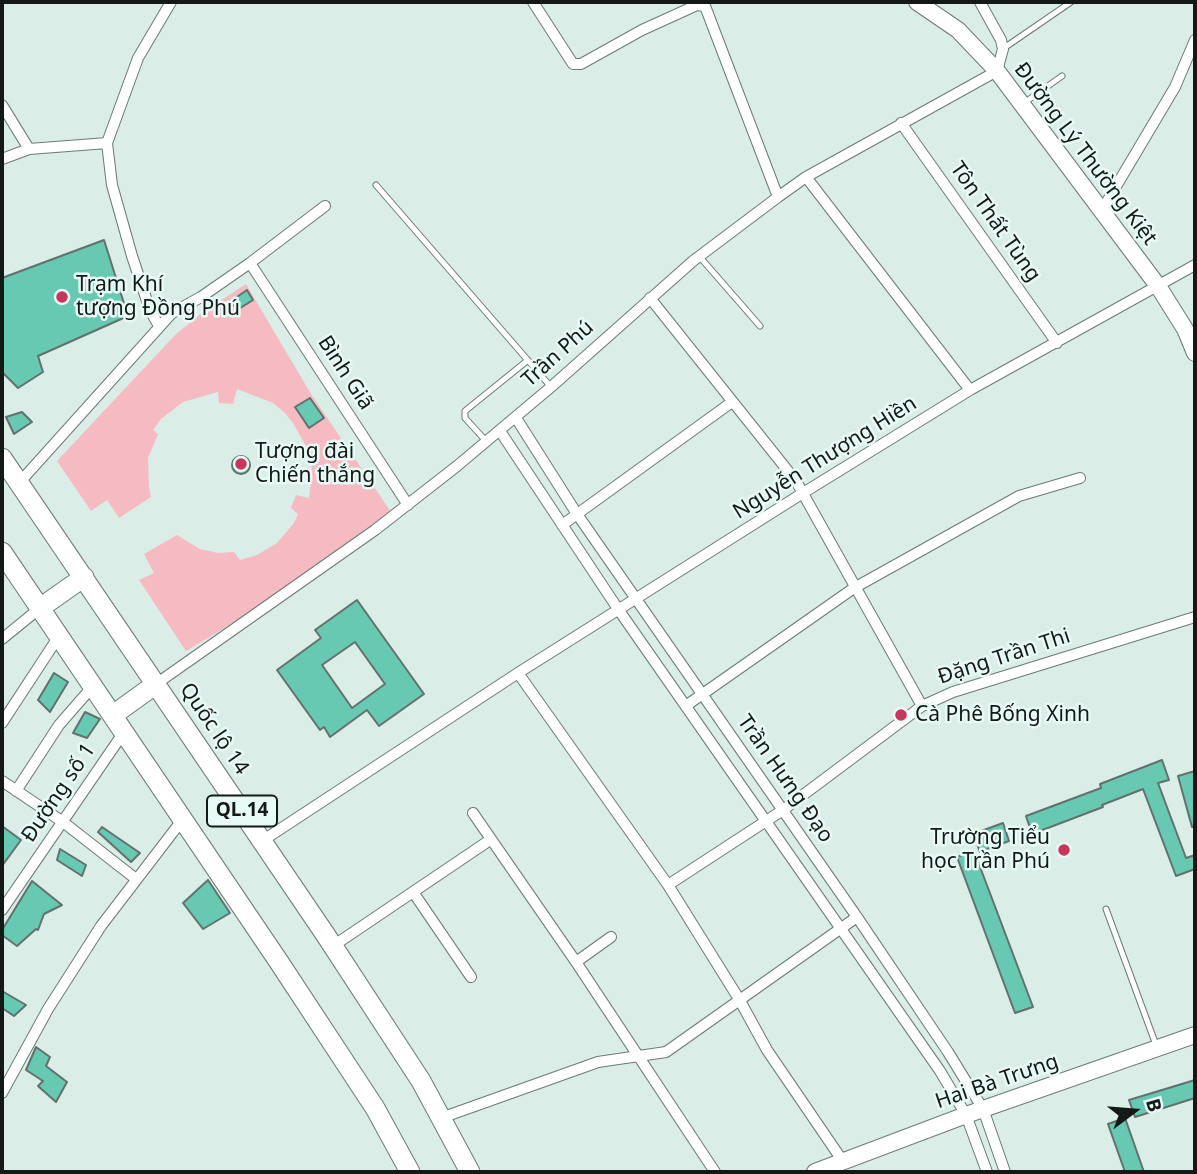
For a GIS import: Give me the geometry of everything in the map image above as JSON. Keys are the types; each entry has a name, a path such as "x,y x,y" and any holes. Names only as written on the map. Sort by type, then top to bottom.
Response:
{"highway":[{"name":"Quốc lộ 14","path":"2,458 333,946 421,1081 470,1172"},
{"name":"QL.14","path":"2,552 375,1108 410,1172"},
{"path":"40,608 84,577"},
{"path":"113,715 156,684"}],"street":[{"path":"159,326 150,310 132,256 112,185 107,143 138,58 171,2"},
{"path":"533,2 573,64 581,64 642,30 697,5 705,6 778,197"},
{"name":"Đường Lý Thường Kiệt","path":"917,2 958,30 997,71 1158,286 1185,329 1195,353"},
{"path":"980,2 1001,40 1003,49 997,71"},
{"path":"1102,210 1175,87 1195,40"},
{"name":"Trần Phú","path":"156,684 408,505 516,418 699,256 778,197 806,177 997,71"},
{"path":"2,105 29,149"},
{"name":"Tôn Thất Tùng","path":"901,123 1057,343"},
{"path":"2,159 29,149 107,143"},
{"path":"806,177 970,390"},
{"path":"19,483 172,313 250,263 325,206"},
{"name":"Bình Giã","path":"250,263 408,505"},
{"name":"Nguyễn Thượng Hiền","path":"262,841 518,673 803,493 970,390 1195,265"},
{"path":"650,298 790,472 922,706"},
{"path":"562,525 732,402"},
{"name":"Trần Hưng Đạo","path":"516,418 577,514 857,917 983,1109 1005,1172"},
{"path":"500,431 618,609 940,1071 966,1115 987,1172"},
{"path":"687,705 854,588 1019,496 1080,478"},
{"path":"2,639 40,608"},
{"name":"Đặng Trần Thi","path":"668,885 783,810 922,706 953,692 1195,617"},
{"path":"2,723 59,636"},
{"path":"518,673 668,885 739,999 767,1050 842,1160"},
{"path":"16,790 59,725 93,686"},
{"name":"Đường số 1","path":"2,910 124,732"},
{"path":"2,781 63,822 136,879"},
{"path":"473,813 639,1055 715,1172"},
{"path":"2,1093 6,1074 101,926 183,819"},
{"path":"333,946 490,840"},
{"path":"412,892 471,976"},
{"path":"441,1118 598,1062 666,1052 857,917"},
{"path":"576,962 611,937"},
{"name":"Hai Bà Trưng","path":"815,1172 966,1115 1195,1035"}],"lane":[{"path":"1003,49 1071,2"},
{"path":"1022,104 1062,76"},
{"path":"376,185 551,387"},
{"path":"699,256 760,326"},
{"path":"486,442 465,418 465,411 528,360"},
{"path":"1106,909 1157,1048"}],"shaded area":[{"path":"246,284 311,394 391,512 379,524 243,617 186,651 139,580 154,573 144,554 177,535 200,549 218,553 234,552 240,560 257,555 277,543 298,514 291,508 296,495 309,498 312,470 310,453 293,423 273,403 237,389 233,404 219,403 218,392 183,402 161,419 153,430 158,434 148,458 151,497 119,518 107,500 91,511 57,461 176,334"}],"building":[{"name":"Trạm Khí tượng Đồng Phú","path":"104,240 128,316 38,356 43,372 18,388 2,372 2,278"},
{"path":"247,290 253,300 237,310 231,301"},
{"path":"310,398 324,418 309,428 295,407"},
{"path":"22,412 32,422 14,434 6,417"},
{"name":"Tượng đài Chiến thắng","path":"241,456 248,458 248,472 241,474 234,472 232,465 234,458"},
{"path":"357,600 424,694 379,726 367,710 330,737 324,727 320,730 277,670 321,638 315,630","holes":["355,642 385,684 352,708 322,665"]},
{"path":"54,673 68,682 50,712 38,700"},
{"path":"85,712 100,719 87,738 73,733"},
{"path":"1162,760 1169,780 1158,783 1186,858 1195,855 1195,869 1176,876 1143,789 1032,834 1026,816 1101,788 1100,784"},
{"path":"1195,771 1195,826 1192,827 1178,776"},
{"path":"1003,823 1009,841 980,852 973,834"},
{"path":"2,826 21,840 2,866"},
{"path":"102,827 140,853 131,862 98,832"},
{"path":"60,849 86,865 82,876 57,860"},
{"path":"974,851 1033,1007 1015,1013 957,857"},
{"path":"208,880 230,913 203,929 183,903"},
{"path":"32,881 62,905 44,914 38,930 17,946 2,935 2,930"},
{"path":"2,991 26,1005 14,1016 2,1008"},
{"path":"36,1047 50,1057 46,1066 67,1082 56,1102 38,1086 43,1081 26,1070"},
{"path":"1195,1080 1195,1098 1135,1117 1129,1100"},
{"path":"1125,1118 1144,1172 1125,1172 1108,1124"}],"place":[{"name":"Trạm Khí tượng Đồng Phú","path":"62,297"},
{"name":"Tượng đài Chiến thắng","path":"241,464"},
{"name":"Cà Phê Bống Xinh","path":"901,715"},
{"name":"Trường Tiểu học Trần Phú","path":"1064,850"}]}
